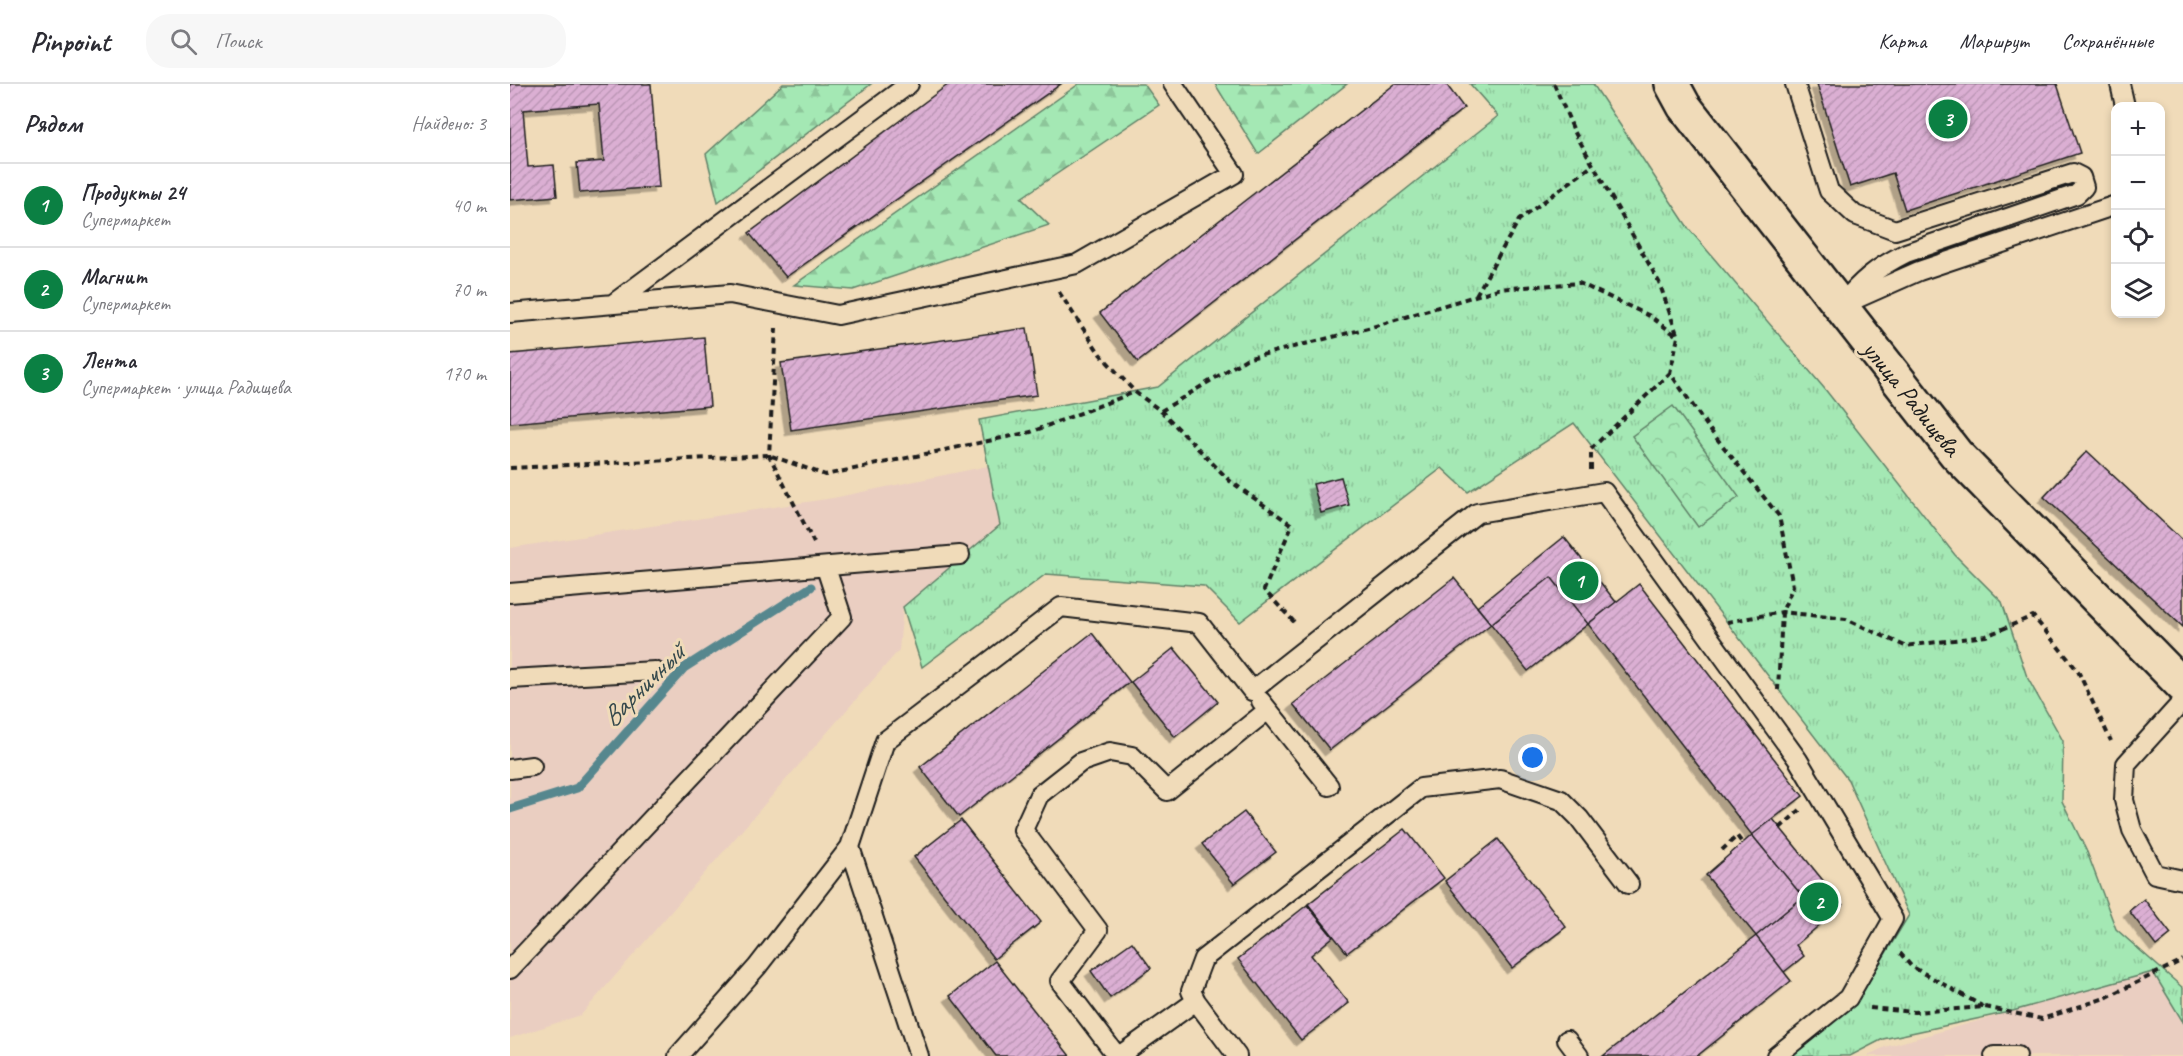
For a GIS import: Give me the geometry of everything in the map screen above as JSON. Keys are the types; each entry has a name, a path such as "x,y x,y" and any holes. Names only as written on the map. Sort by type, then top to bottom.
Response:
{"street":[{"name":"улица Радищева","path":"1672,84 1684,106 1956,454 2183,686"}],"lane":[{"path":"614,303 909,84"},
{"path":"510,313 730,294 838,315 1077,264 1234,174 1173,84"},
{"path":"1795,84 1829,191 1855,215 1895,230 2073,172 2081,177 2084,188 2077,194 1906,253 1880,266 1869,285 1841,308"},
{"path":"2120,84 2124,102"},
{"path":"1869,285 1919,271 2111,205"},
{"path":"1252,690 1478,513 1604,492 1798,760 1893,919 1848,998 1776,1056"},
{"path":"510,593 960,555"},
{"path":"510,969 842,617 826,568"},
{"path":"678,1056 757,966 850,847 885,741 1061,607 1199,623 1329,786"},
{"path":"510,679 655,670"},
{"path":"2183,701 2126,764 2124,800 2132,830 2156,874 2183,880"},
{"path":"1196,1000 1118,1056 1060,981 1098,930 1023,830 1039,795 1081,762 1110,752 1132,756 1167,791 1268,710"},
{"path":"510,769 532,766"},
{"path":"1237,1056 1191,991 1203,959 1420,788 1500,779 1561,800 1579,818 1629,884"},
{"path":"850,847 919,1056"},
{"path":"1567,1040 1579,1056"},
{"path":"1994,1056 2017,1056"}],"path":[{"path":"1554,84 1593,165 1659,282 1678,337 1670,373 1591,449 1592,495"},
{"path":"1476,296 1519,220 1593,165"},
{"path":"1046,271 1100,354 1135,392 1161,411 1230,481 1292,525 1264,590 1312,643"},
{"path":"1161,411 1246,359 1372,327 1498,289 1579,283 1650,316 1678,337"},
{"path":"778,303 769,455 826,568"},
{"path":"1670,373 1710,430 1779,516 1793,586 1782,612 1778,696"},
{"path":"510,468 769,455 825,475 1031,432 1135,392"},
{"path":"1700,624 1751,619 1782,612 1846,619 1905,646 1986,636 2033,616 2078,671 2111,741"},
{"path":"1722,850 1737,836 1743,844"},
{"path":"1885,934 1911,966 1985,1007"},
{"path":"1839,1005 1914,1012 1985,1007 2042,1018 2105,998 2183,960"}],"shaded area":[{"path":"988,466 1000,525 903,607 899,650 581,1015 510,1038 510,548 833,498"},
{"path":"2153,972 2183,1022 2183,1056 1866,1056 1885,1047"}],"green space":[{"path":"783,84 871,84 718,202 706,154"},
{"path":"1079,84 1144,84 1159,105 1021,198 1049,225 853,290 794,285"},
{"path":"1215,84 1347,84 1258,154"},
{"path":"1470,84 1593,84 1689,229 1824,388 1955,555 2002,602 2027,677 2063,741 2062,801 2087,852 2116,929 2183,988 2183,1022 2153,972 2009,1012 1883,1039 1850,1056 1789,1056 1857,1001 1909,915 1848,780 1574,423 1468,492 1442,468 1240,622 1204,586 1046,574 922,667 903,607 1000,525 979,420 1158,387 1498,116"},
{"path":"1673,406 1739,497 1698,527 1632,436"}],"building":[{"path":"510,84 651,84 659,187 580,193 577,163 604,161 599,104 523,110 528,167 554,165 557,196 510,200"},
{"path":"949,84 1061,84 786,277 749,233"},
{"path":"1395,84 1446,84 1464,108 1138,362 1100,313"},
{"path":"1817,84 2057,84 2080,153 1905,210 1893,173 1850,187"},
{"path":"1027,328 1037,395 791,430 781,363"},
{"path":"704,337 710,406 510,423 510,354"},
{"path":"2087,451 2183,541 2183,627 2044,497"},
{"path":"1341,477 1349,505 1321,513 1313,484"},
{"path":"1564,537 1616,602 1588,624 1551,577 1491,624 1477,607"},
{"path":"1551,577 1588,624 1528,671 1491,624"},
{"path":"1454,578 1491,624 1330,750 1293,704"},
{"path":"1639,584 1803,796 1752,835 1588,624"},
{"path":"1092,633 1130,682 959,817 920,767"},
{"path":"1174,648 1218,702 1175,737 1131,682"},
{"path":"1244,812 1276,852 1234,884 1202,844"},
{"path":"1773,819 1843,905 1796,945 1804,956 1784,972 1756,936 1803,897 1752,835"},
{"path":"961,820 1041,922 994,959 914,857"},
{"path":"1405,829 1444,878 1347,953 1308,904"},
{"path":"1752,835 1803,897 1756,936 1706,875"},
{"path":"1498,839 1566,927 1512,968 1445,881"},
{"path":"2144,899 2171,934 2156,946 2129,911"},
{"path":"1307,905 1333,937 1311,955 1349,1003 1301,1040 1238,959"},
{"path":"1756,936 1791,981 1697,1056 1603,1056"},
{"path":"1132,942 1151,968 1110,998 1091,971"},
{"path":"995,961 1070,1056 996,1056 950,996"}],"waterway":[{"name":"Варничный","path":"510,809 577,788 684,668 811,587"}],"place":[{"name":"Лента","path":"1948,119"},
{"name":"Продукты 24","path":"1579,581"},
{"name":"Магнит","path":"1819,902"}]}
